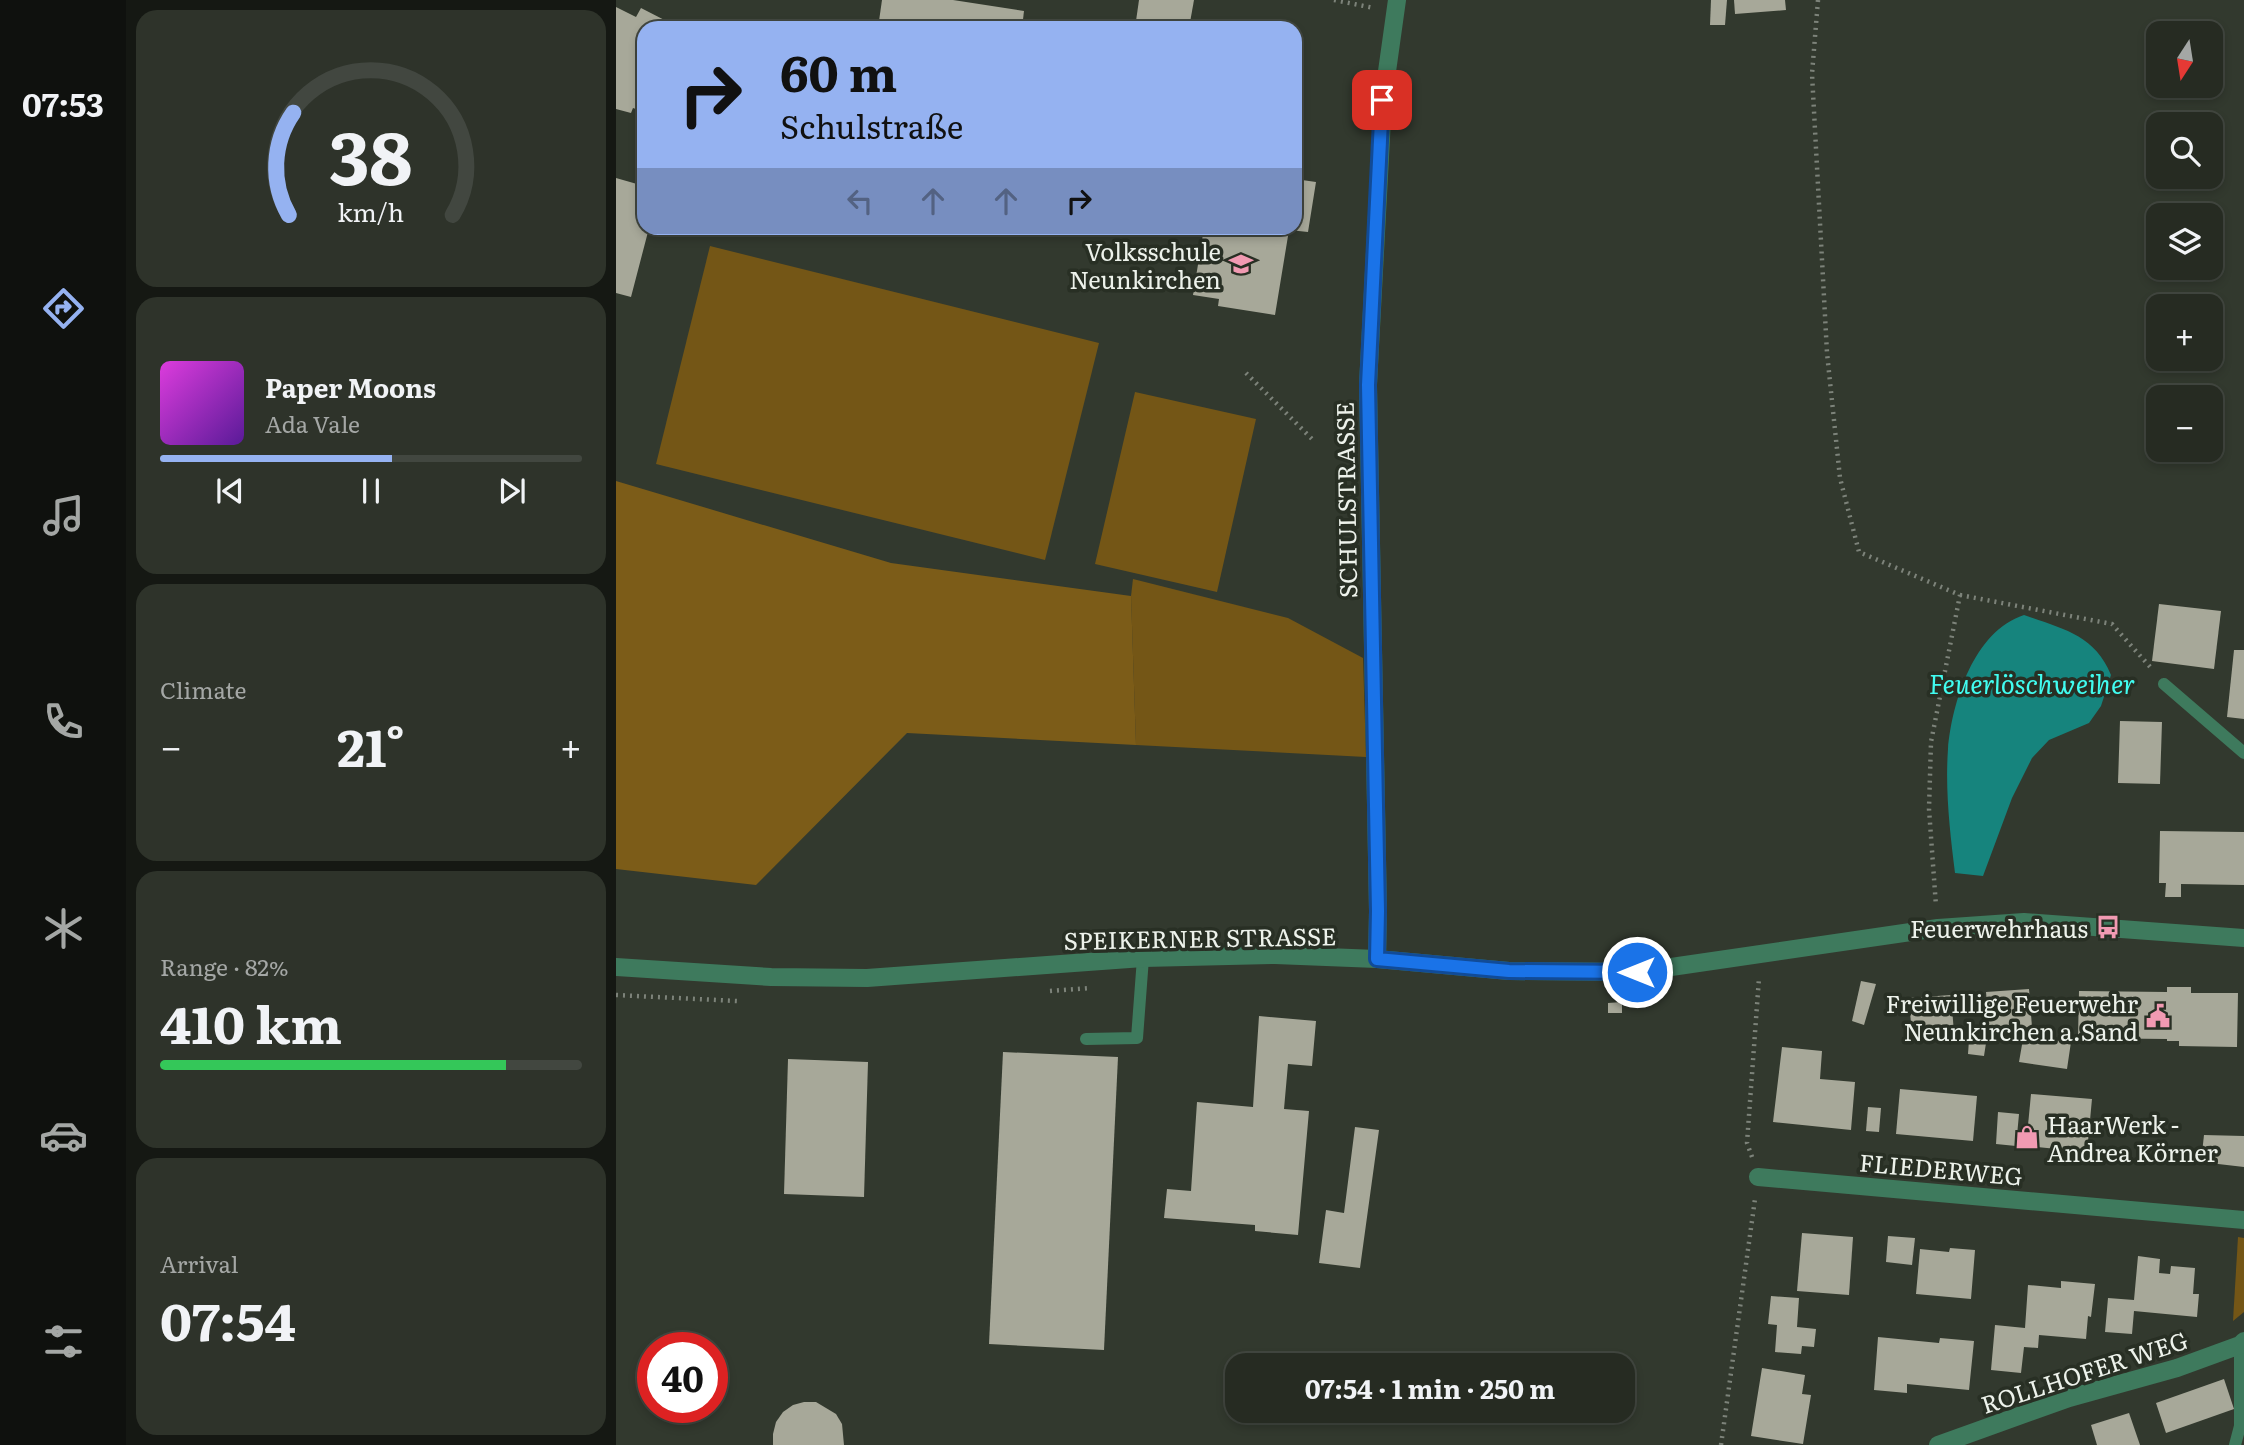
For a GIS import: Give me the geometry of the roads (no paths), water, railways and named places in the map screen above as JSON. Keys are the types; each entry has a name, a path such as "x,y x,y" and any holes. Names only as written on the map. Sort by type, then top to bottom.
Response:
{"street":[{"name":"SCHULSTRASSE","path":"1377,959 1368,385 1382,100 1396,6"},
{"name":"SPEIKERNER STRASSE","path":"616,967 771,977 867,978 1143,958 1275,955 1377,959 1509,971 1637,972 1938,928 2024,922 2244,938"},
{"name":"FLIEDERWEG","path":"1758,1177 2244,1220"},
{"name":"ROLLHOFER WEG","path":"1938,1445 2070,1398 2176,1368 2242,1343"}],"lane":[{"path":"2164,684 2244,754"},
{"path":"1086,1039 1137,1038 1143,958"},
{"path":"2235,1445 2241,1426 2242,1343"}],"water":[{"name":"Feuerlöschweiher","path":"2024,615 2064,629 2086,642 2096,650 2111,675 2101,706 2089,723 2049,740 2032,758 2012,798 1983,876 1955,873 1947,780 1950,730 1955,710 1969,670 1979,652 2007,623"}],"place":[{"name":"Volksschule Neunkirchen","path":"1241,264"},
{"name":"Feuerwehrhaus","path":"2108,927"},
{"name":"Freiwillige Feuerwehr Neunkirchen a.Sand","path":"2158,1016"},
{"name":"HaarWerk - Andrea Körner","path":"2027,1137"}]}
